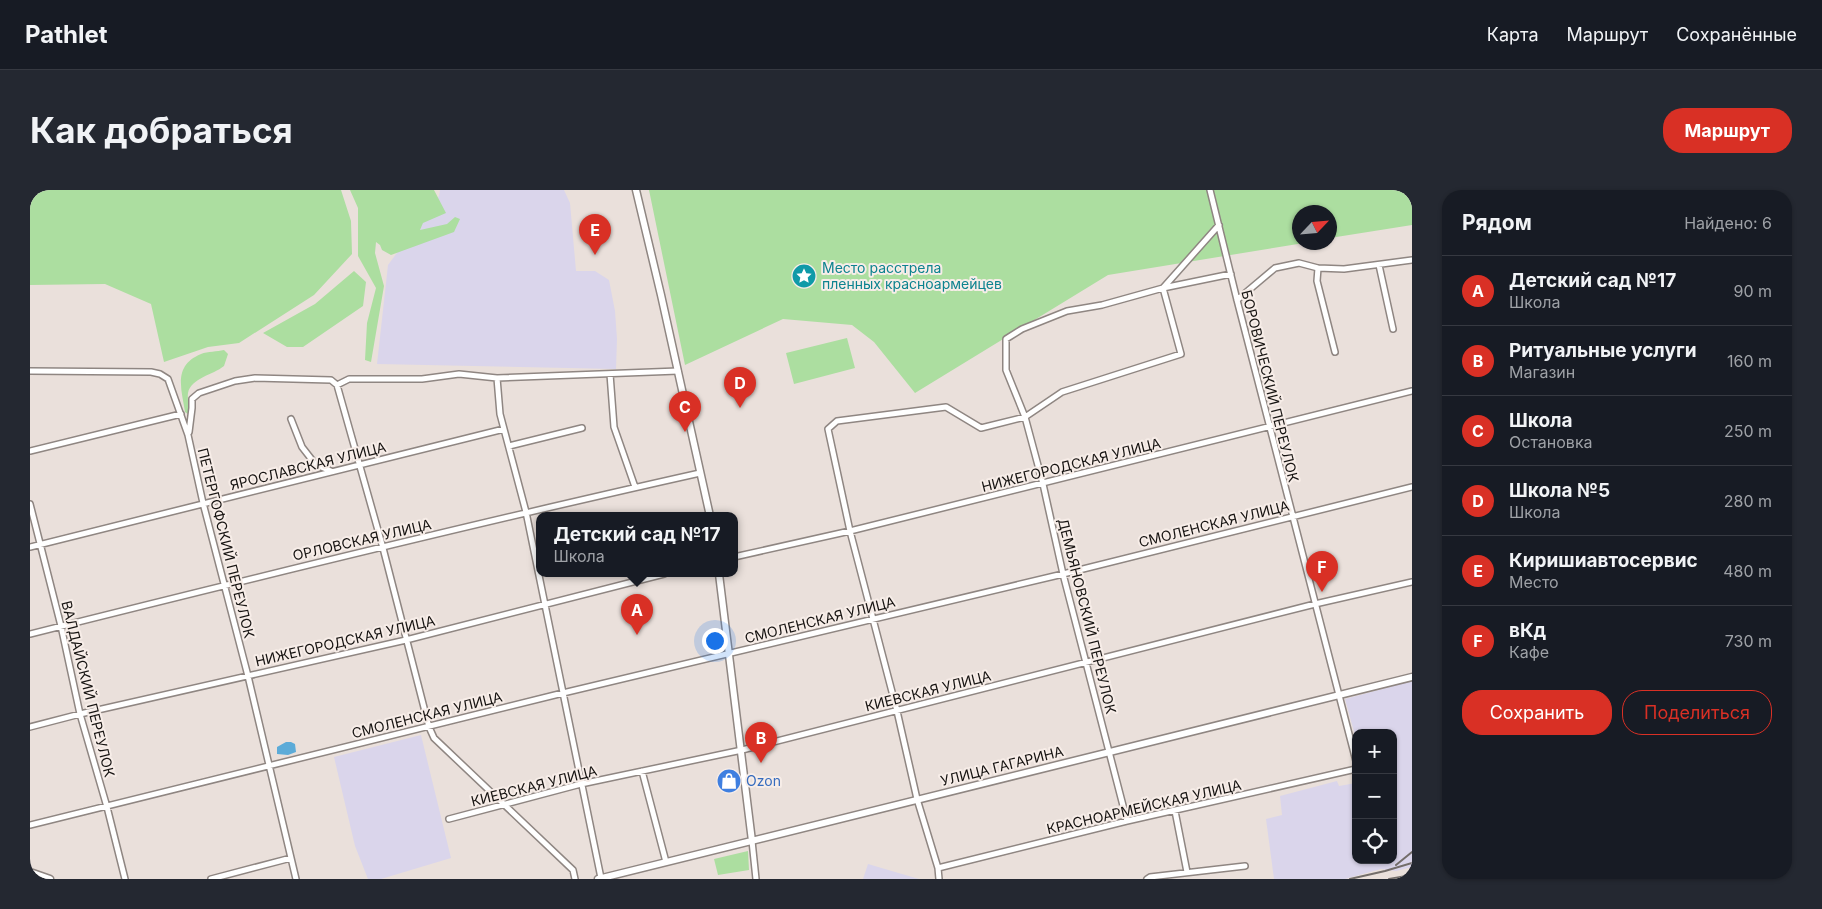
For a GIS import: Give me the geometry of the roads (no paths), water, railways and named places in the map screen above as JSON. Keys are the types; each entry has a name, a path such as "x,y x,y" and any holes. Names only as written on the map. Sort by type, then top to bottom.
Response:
{"street":[{"path":"636,190 709,512"},
{"name":"БОРОВИЧЕСКИЙ ПЕРЕУЛОК","path":"1210,190 1352,744"},
{"path":"1163,288 1219,225"},
{"path":"1237,300 1275,268 1299,263 1318,268 1344,269 1412,260"},
{"path":"1378,265 1394,329"},
{"path":"1318,268 1317,281 1335,352"},
{"path":"1163,288 1230,274"},
{"path":"939,879 938,868 917,799 850,531 828,429 837,421 946,407 981,428 1025,417 1062,392 1181,354 1163,288"},
{"name":"ДЕМЬЯНОВСКИЙ ПЕРЕУЛОК","path":"1127,821 1063,574 1043,484 1025,417 1006,370 1006,339 1022,328 1067,311 1102,305 1163,288"},
{"name":"ПЕТЕРГОФСКИЙ ПЕРЕУЛОК","path":"30,370 151,372 160,374 168,379 188,435 296,879"},
{"path":"337,385 350,379 422,379 458,374 497,378 678,371"},
{"path":"610,374 614,427 635,488"},
{"path":"188,435 192,399 199,393 235,381 255,378 331,380 337,385 383,548 429,727 434,738 573,870 575,879"},
{"path":"497,378 500,414 526,512 536,563"},
{"name":"НИЖЕГОРОДСКАЯ УЛИЦА","path":"738,556 1043,484 1412,391"},
{"path":"30,451 181,414"},
{"path":"291,419 302,447 316,465 332,471"},
{"path":"508,446 582,428"},
{"name":"ЯРОСЛАВСКАЯ УЛИЦА","path":"30,546 504,429"},
{"name":"ОРЛОВСКАЯ УЛИЦА","path":"30,634 526,512 700,473"},
{"name":"СМОЛЕНСКАЯ УЛИЦА","path":"30,825 563,693 1063,574 1412,486"},
{"name":"ВАЛДАЙСКИЙ ПЕРЕУЛОК","path":"30,504 61,626 80,714 107,807 125,879"},
{"path":"539,577 600,879"},
{"name":"НИЖЕГОРОДСКАЯ УЛИЦА","path":"30,727 406,640 652,577"},
{"path":"719,577 742,750 756,879"},
{"name":"КИЕВСКАЯ УЛИЦА","path":"449,819 581,784 742,750 1315,604 1412,582"},
{"name":"УЛИЦА ГАГАРИНА","path":"600,879 1412,677"},
{"name":"КРАСНОАРМЕЙСКАЯ УЛИЦА","path":"938,868 1127,821 1352,770"},
{"path":"642,771 666,862"},
{"path":"1175,811 1187,872"},
{"path":"211,879 291,858"},
{"path":"1147,879 1187,872 1245,866"},
{"path":"30,872 50,879"}],"water":[{"path":"286,742 295,744 296,752 288,755 277,754 277,747"}],"railway":[{"path":"1396,865 1412,852"},
{"path":"1350,879 1412,863"},
{"path":"1389,879 1412,875"}],"place":[{"name":"Киришиавтосервис","path":"595,255"},
{"name":"Место расстрела пленных красноармейцев","path":"804,276"},
{"name":"Школа №5","path":"740,408"},
{"name":"Школа","path":"685,432"},
{"name":"вКд","path":"1322,592"},
{"name":"Детский сад №17","path":"637,635"},
{"name":"Ритуальные услуги","path":"761,763"},
{"name":"Ozon","path":"729,781"}]}
